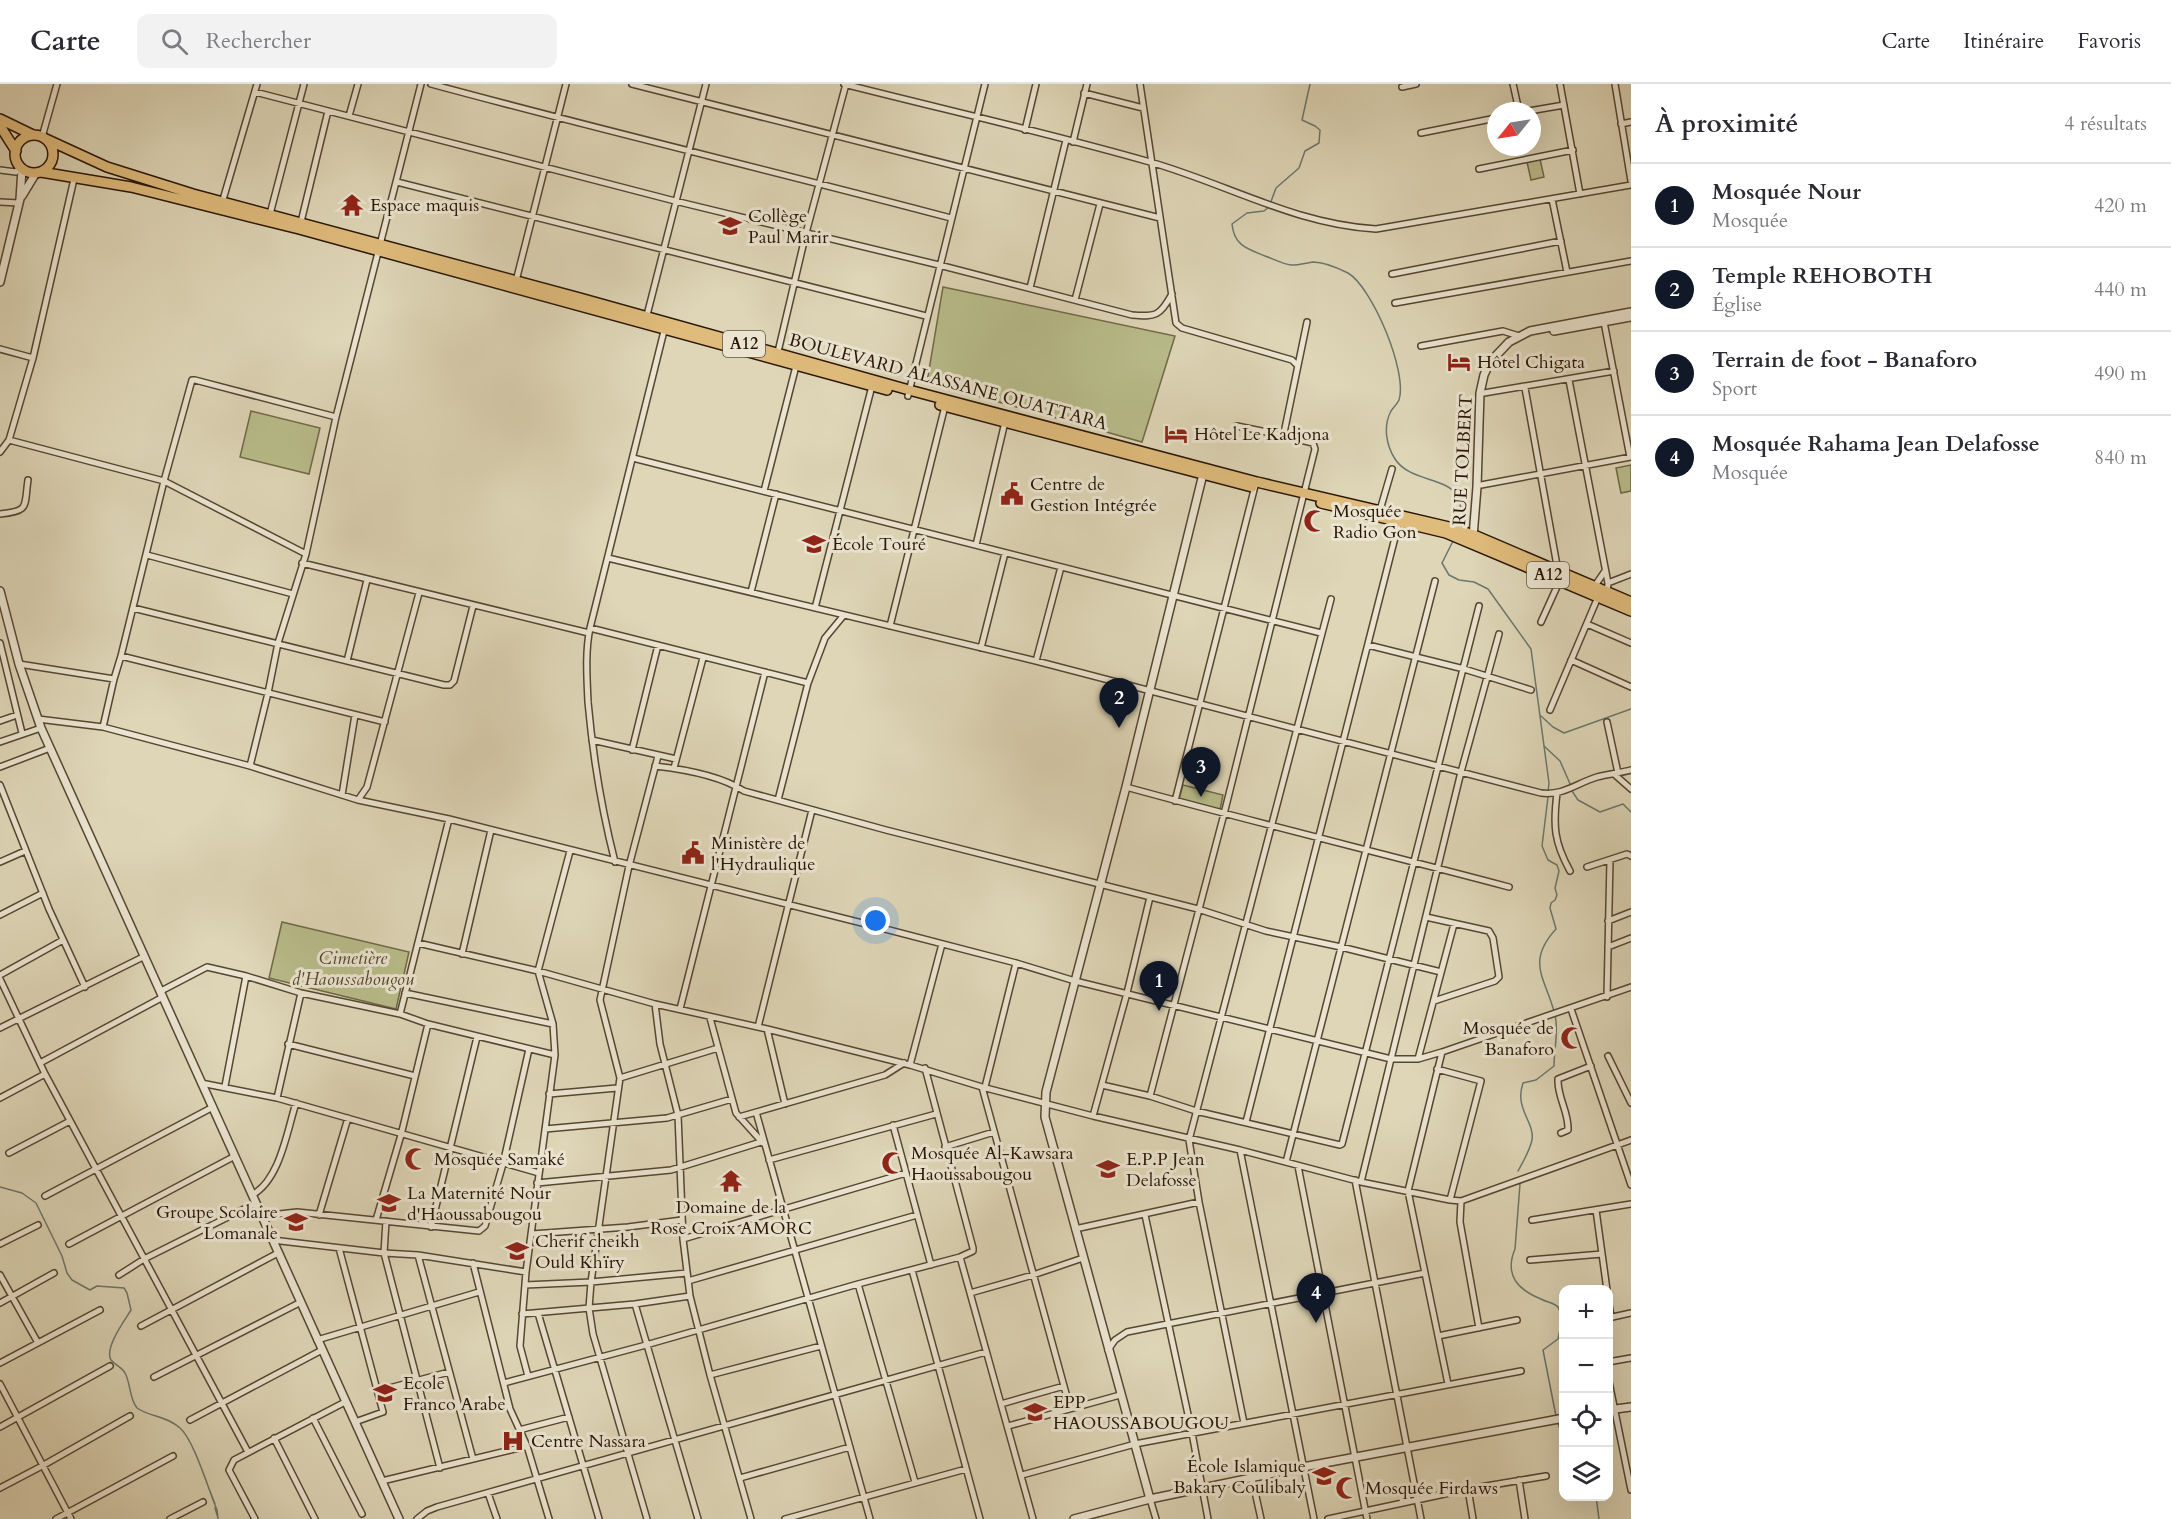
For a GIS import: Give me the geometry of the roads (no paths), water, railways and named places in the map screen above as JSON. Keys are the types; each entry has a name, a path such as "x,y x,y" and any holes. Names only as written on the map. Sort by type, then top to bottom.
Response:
{"main road":[{"name":"A12","path":"0,119 40,137"},
{"path":"0,126 16,150"},
{"path":"40,137 51,146 52,161 48,167 38,172 21,168 15,156 22,139 40,137"},
{"name":"BOULEVARD ALASSANE OUATTARA","path":"40,137 135,176 221,206 270,214 300,225"},
{"name":"BOULEVARD ALASSANE OUATTARA","path":"38,172 131,187 300,225 908,393 1256,485 1448,530 1558,577 1631,602"},
{"name":"BOULEVARD ALASSANE OUATTARA","path":"777,357 796,366 820,368 872,386 908,393 945,406 1006,419"},
{"name":"BOULEVARD ALASSANE OUATTARA","path":"1304,496 1380,510 1400,518"},
{"name":"BOULEVARD ALASSANE OUATTARA","path":"1601,592 1631,611"}],"street":[{"path":"40,137 57,84"},
{"path":"221,206 257,84"},
{"path":"270,214 304,84"},
{"path":"349,116 358,84"},
{"path":"250,766 278,643 306,554 336,417 421,84"},
{"path":"431,84 951,218"},
{"path":"515,285 566,84"},
{"path":"632,84 1160,218"},
{"path":"646,320 706,84"},
{"path":"777,357 806,233 845,84 1151,163 1273,208 1350,228 1376,229 1631,183 1615,84"},
{"path":"908,393 985,84"},
{"path":"1025,130 1036,84"},
{"path":"1030,288 1053,191 1087,84"},
{"path":"1140,84 1178,326 1292,360 1297,366"},
{"path":"1402,87 1416,84"},
{"path":"1514,84 1517,102"},
{"path":"1560,84 1580,194"},
{"path":"255,92 675,201 939,265 1132,315 1156,315 1163,309 1172,294"},
{"path":"1084,93 1143,108"},
{"path":"1541,109 1564,105"},
{"path":"300,225 327,111"},
{"path":"1422,133 1487,120"},
{"path":"1621,124 1631,122"},
{"path":"1479,169 1573,150"},
{"path":"0,170 16,172 21,168"},
{"path":"0,282 20,201 21,168"},
{"path":"20,201 38,172"},
{"path":"0,452 9,440 33,358 74,179"},
{"path":"397,182 926,316"},
{"path":"1552,199 1567,273"},
{"path":"0,202 20,201"},
{"path":"1075,300 1100,204"},
{"path":"1392,274 1561,241"},
{"path":"1395,303 1631,261"},
{"name":"RUE TOLBERT","path":"1472,539 1482,384 1495,354 1519,336 1535,329 1631,312"},
{"name":"RUE TOLBERT","path":"1472,539 1481,485 1484,393 1494,364 1506,349 1536,334 1631,317"},
{"path":"1286,436 1284,433 1307,322"},
{"path":"1481,485 1630,457 1604,322"},
{"path":"615,862 596,781 586,662 589,631 666,326"},
{"path":"1421,346 1503,331 1519,336"},
{"path":"0,349 33,358"},
{"path":"764,491 796,366"},
{"path":"1484,393 1525,388 1614,371"},
{"path":"103,727 164,481 192,380 336,417"},
{"path":"1550,710 1601,592 1605,572 1569,380"},
{"path":"815,608 872,386"},
{"path":"1525,388 1558,577 1541,622"},
{"path":"890,626 945,406"},
{"path":"976,545 1006,419"},
{"path":"1150,1096 1224,814 1315,446 1310,442 1237,426"},
{"path":"9,440 164,481 306,554"},
{"path":"633,458 1321,633"},
{"path":"1380,510 1392,469"},
{"path":"1155,1519 1075,1229 1046,1117 1045,1103 1150,691 1203,471"},
{"path":"0,514 22,510 28,480"},
{"path":"1175,801 1256,485"},
{"path":"751,592 776,495"},
{"path":"1246,1122 1400,518"},
{"path":"981,648 1005,553"},
{"path":"147,555 293,594"},
{"path":"608,558 1036,661 1541,793 1557,794 1598,777 1631,770"},
{"path":"302,563 473,606 658,645 808,683"},
{"path":"1036,661 1061,567"},
{"path":"1601,592 1605,572"},
{"path":"1601,592 1631,574"},
{"path":"347,661 367,579"},
{"path":"1286,1162 1435,581"},
{"path":"0,591 19,664 41,728 399,1519"},
{"path":"358,800 367,787 419,593"},
{"path":"1244,1423 1199,1203 1189,1140 1331,598"},
{"path":"133,608 398,675 450,685 454,681 473,606"},
{"path":"1102,1085 1150,1096 1196,1111 1342,1144 1479,606"},
{"path":"778,801 808,683 825,638 844,615"},
{"path":"1587,624 1631,643"},
{"path":"1421,1519 1358,1181 1391,1059 1461,772 1499,634"},
{"path":"0,643 3,669 22,733"},
{"path":"632,750 658,645"},
{"path":"1368,645 1464,669 1531,690"},
{"path":"122,656 386,722"},
{"path":"674,768 703,658"},
{"path":"1571,660 1631,687"},
{"path":"19,664 114,679"},
{"path":"681,1009 710,885 765,672"},
{"path":"0,721 17,715"},
{"path":"342,795 356,715"},
{"path":"38,719 103,727 250,766 358,800 449,819 1016,963 1075,981 1391,1059 1418,1059 1442,1052 1631,987"},
{"path":"1607,722 1616,774 1631,789"},
{"path":"0,742 41,728"},
{"path":"592,740 676,759"},
{"path":"0,767 50,748"},
{"path":"647,1519 598,1358 590,1308 591,1282 620,1078 600,1002 629,866 658,756"},
{"path":"655,766 674,768 737,786 744,791 778,801 1198,909 1292,937 1391,958 1441,972"},
{"path":"1126,787 1509,887"},
{"path":"1,788 43,893 85,987"},
{"path":"1557,794 1554,814 1558,848 1570,871"},
{"path":"758,1027 812,810"},
{"path":"400,1014 449,819"},
{"path":"462,954 491,830"},
{"path":"0,862 25,850"},
{"path":"528,1376 520,1346 522,1314 555,1054 553,1024 538,971 570,851"},
{"path":"1587,867 1627,854 1631,856"},
{"path":"1607,997 1610,860"},
{"path":"1,914 43,893"},
{"path":"1093,1116 1127,993 1150,897"},
{"path":"1608,921 1631,912"},
{"path":"1426,917 1489,931 1499,977 1495,981 1434,1001"},
{"path":"1418,1059 1454,924"},
{"path":"1608,947 1631,938"},
{"path":"63,940 0,977 45,1074 248,1452"},
{"path":"418,943 538,971 710,1018 767,1029 925,1068 983,1087 1189,1140 1240,1150 1358,1181 1450,1200 1461,1201 1631,1140"},
{"path":"739,1117 885,1075 907,1064 942,944"},
{"path":"0,1028 145,956"},
{"path":"1016,963 983,1087 1070,1408"},
{"path":"40,1064 207,967 301,993 400,1014 477,1037 555,1054"},
{"path":"225,1086 246,976"},
{"path":"277,1098 301,993"},
{"path":"405,993 553,1024"},
{"path":"654,1004 660,1044 678,1115 682,1167 683,1239 690,1296 710,1376 751,1519"},
{"path":"1571,1009 1631,1185"},
{"path":"710,1018 739,1117 764,1144"},
{"path":"376,1220 428,1024"},
{"path":"767,1029 785,1104"},
{"path":"431,1227 477,1037"},
{"path":"288,1044 415,1076"},
{"path":"620,1078 718,1048"},
{"path":"262,1216 285,1212 479,1231 485,1226 503,1164 529,1049"},
{"path":"1442,1052 1408,1191 1448,1384"},
{"path":"1608,1056 1631,1103"},
{"path":"1561,1133 1568,1130 1568,1122 1557,1090 1558,1079 1591,1066"},
{"path":"504,1383 970,1254 973,1248 925,1068"},
{"path":"1437,1069 1481,1082 1450,1200"},
{"path":"0,1098 45,1074"},
{"path":"201,1083 225,1086 296,1103 451,1150 539,1173"},
{"path":"549,1094 618,1088"},
{"path":"545,1129 667,1118 732,1099"},
{"path":"252,1195 264,1186 274,1171 296,1103"},
{"path":"45,1196 213,1107"},
{"path":"756,1112 870,1519"},
{"path":"770,1160 936,1114"},
{"path":"320,1215 348,1118"},
{"path":"9,1153 70,1121"},
{"path":"893,1125 931,1265"},
{"path":"945,1147 994,1132"},
{"path":"537,1183 682,1167 764,1144"},
{"path":"1240,1150 1314,1519"},
{"path":"69,1244 234,1156"},
{"path":"1298,1166 1367,1519"},
{"path":"683,1239 906,1173"},
{"path":"1461,1201 1460,1222 1479,1328"},
{"path":"119,1275 144,1259 256,1203"},
{"path":"1075,1229 1199,1203"},
{"path":"1532,1220 1631,1204"},
{"path":"1596,1210 1606,1285"},
{"path":"688,1281 917,1215"},
{"path":"1145,1215 1208,1519"},
{"path":"532,1234 682,1220"},
{"path":"386,1221 384,1253 440,1468"},
{"path":"0,1244 38,1225"},
{"path":"272,1240 418,1255 526,1272"},
{"path":"339,1248 383,1412 355,1422"},
{"path":"141,1326 278,1253"},
{"path":"1530,1260 1602,1254"},
{"path":"418,1255 473,1459"},
{"path":"960,1257 1033,1519"},
{"path":"970,1293 1083,1258"},
{"path":"472,1263 510,1409 527,1446 549,1519"},
{"path":"912,1270 980,1519"},
{"path":"0,1303 54,1273"},
{"path":"525,1285 591,1282 687,1273"},
{"path":"1108,1350 1115,1340 1126,1332 1425,1273"},
{"path":"0,1275 38,1343"},
{"path":"858,1284 915,1482"},
{"path":"317,1340 479,1293"},
{"path":"522,1314 635,1304 690,1296"},
{"path":"154,1377 301,1302"},
{"path":"635,1304 698,1519"},
{"path":"0,1363 100,1311"},
{"path":"538,1313 598,1519"},
{"path":"1613,1317 1631,1313"},
{"path":"1438,1336 1517,1320"},
{"path":"710,1376 821,1346"},
{"path":"190,1420 322,1350"},
{"path":"417,1519 432,1509 986,1352"},
{"path":"1613,1361 1631,1358"},
{"path":"0,1427 110,1366"},
{"path":"1022,1475 1135,1444 1521,1371"},
{"path":"378,1391 449,1372"},
{"path":"0,1384 71,1519"},
{"path":"1001,1404 1064,1386"},
{"path":"1008,1426 1120,1395"},
{"path":"255,1519 229,1470 234,1460 345,1402"},
{"path":"1613,1410 1631,1407"},
{"path":"1613,1414 1631,1490"},
{"path":"0,1488 130,1416"},
{"path":"519,1430 569,1417"},
{"path":"313,1418 362,1515"},
{"path":"1074,1519 1096,1516 1150,1499 1303,1467 1559,1419"},
{"path":"274,1438 315,1519"},
{"path":"382,1480 527,1446"},
{"path":"740,1478 850,1447"},
{"path":"56,1519 173,1456"},
{"path":"785,1519 966,1469"},
{"path":"1328,1519 1468,1489 1546,1476"},
{"path":"1252,1478 1260,1519"},
{"path":"1519,1480 1525,1519"},
{"path":"1468,1489 1473,1519"},
{"path":"488,1493 497,1519"},
{"path":"170,1519 203,1502"}],"waterway":[{"path":"1310,84 1302,120 1320,130 1319,143 1305,151 1299,168 1276,188 1269,207 1264,211 1247,213 1232,224 1233,231 1243,246 1284,264 1313,262 1326,264 1348,273 1357,281 1386,331 1398,370 1399,400 1391,411 1387,423 1389,448 1404,468 1450,488 1458,496 1461,508 1458,525"},
{"path":"1453,541 1442,563 1449,575 1459,580 1474,582 1488,589 1531,649 1549,783 1548,792"},
{"path":"1541,716 1564,733 1631,709"},
{"path":"1544,746 1560,761 1571,786"},
{"path":"1572,791 1578,800 1600,812 1623,804 1631,812"},
{"path":"1518,1171 1532,1140 1531,1127 1521,1100 1523,1083 1536,1080 1554,1066 1556,1021 1540,971 1541,952 1556,929 1550,908 1557,895 1555,888 1559,871 1557,865 1548,860 1542,846 1548,797"},
{"path":"1520,1184 1512,1274 1526,1291 1555,1304 1560,1311 1561,1323 1558,1339 1543,1350 1556,1416"},
{"path":"0,1187 22,1193 36,1203 72,1280 90,1290 97,1286 124,1288 131,1310 110,1349 111,1360 125,1373 137,1408 170,1421 185,1434 201,1466 218,1519"},
{"path":"1557,1421 1559,1426"},
{"path":"208,1486 215,1504"},
{"path":"1597,1501 1599,1519"},
{"path":"215,1508 218,1518"}],"place":[{"name":"Espace maquis","path":"352,205"},
{"name":"Collège Paul Marir","path":"730,226"},
{"name":"Hôtel Chigata","path":"1459,362"},
{"name":"Hôtel Le Kadjona","path":"1176,434"},
{"name":"Centre de Gestion Intégrée","path":"1012,494"},
{"name":"Mosquée Radio Gon","path":"1315,521"},
{"name":"École Touré","path":"814,544"},
{"name":"Temple REHOBOTH","path":"1119,728"},
{"name":"Terrain de foot - Banaforo","path":"1201,797"},
{"name":"Ministère de l'Hydraulique","path":"693,853"},
{"name":"Mosquée Nour","path":"1159,1011"},
{"name":"Mosquée de Banaforo","path":"1572,1038"},
{"name":"Mosquée Samaké","path":"416,1159"},
{"name":"Mosquée Al-Kawsara Haoussabougou","path":"893,1163"},
{"name":"E.P.P Jean Delafosse","path":"1108,1169"},
{"name":"Domaine de la Rose Croix AMORC","path":"731,1181"},
{"name":"La Maternité Nour d'Haoussabougou","path":"389,1203"},
{"name":"Groupe Scolaire Lomanale","path":"296,1222"},
{"name":"Cherif cheikh Ould Khïry","path":"517,1251"},
{"name":"Mosquée Rahama Jean Delafosse","path":"1316,1323"},
{"name":"Ecole Franco Arabe","path":"385,1393"},
{"name":"EPP HAOUSSABOUGOU","path":"1035,1412"},
{"name":"Centre Nassara","path":"513,1441"},
{"name":"École Islamique Bakary Coulibaly","path":"1324,1476"},
{"name":"Mosquée Firdaws","path":"1347,1488"}],"park label":[{"name":"Cimetière d'Haoussabougou","path":"353,968"}]}
